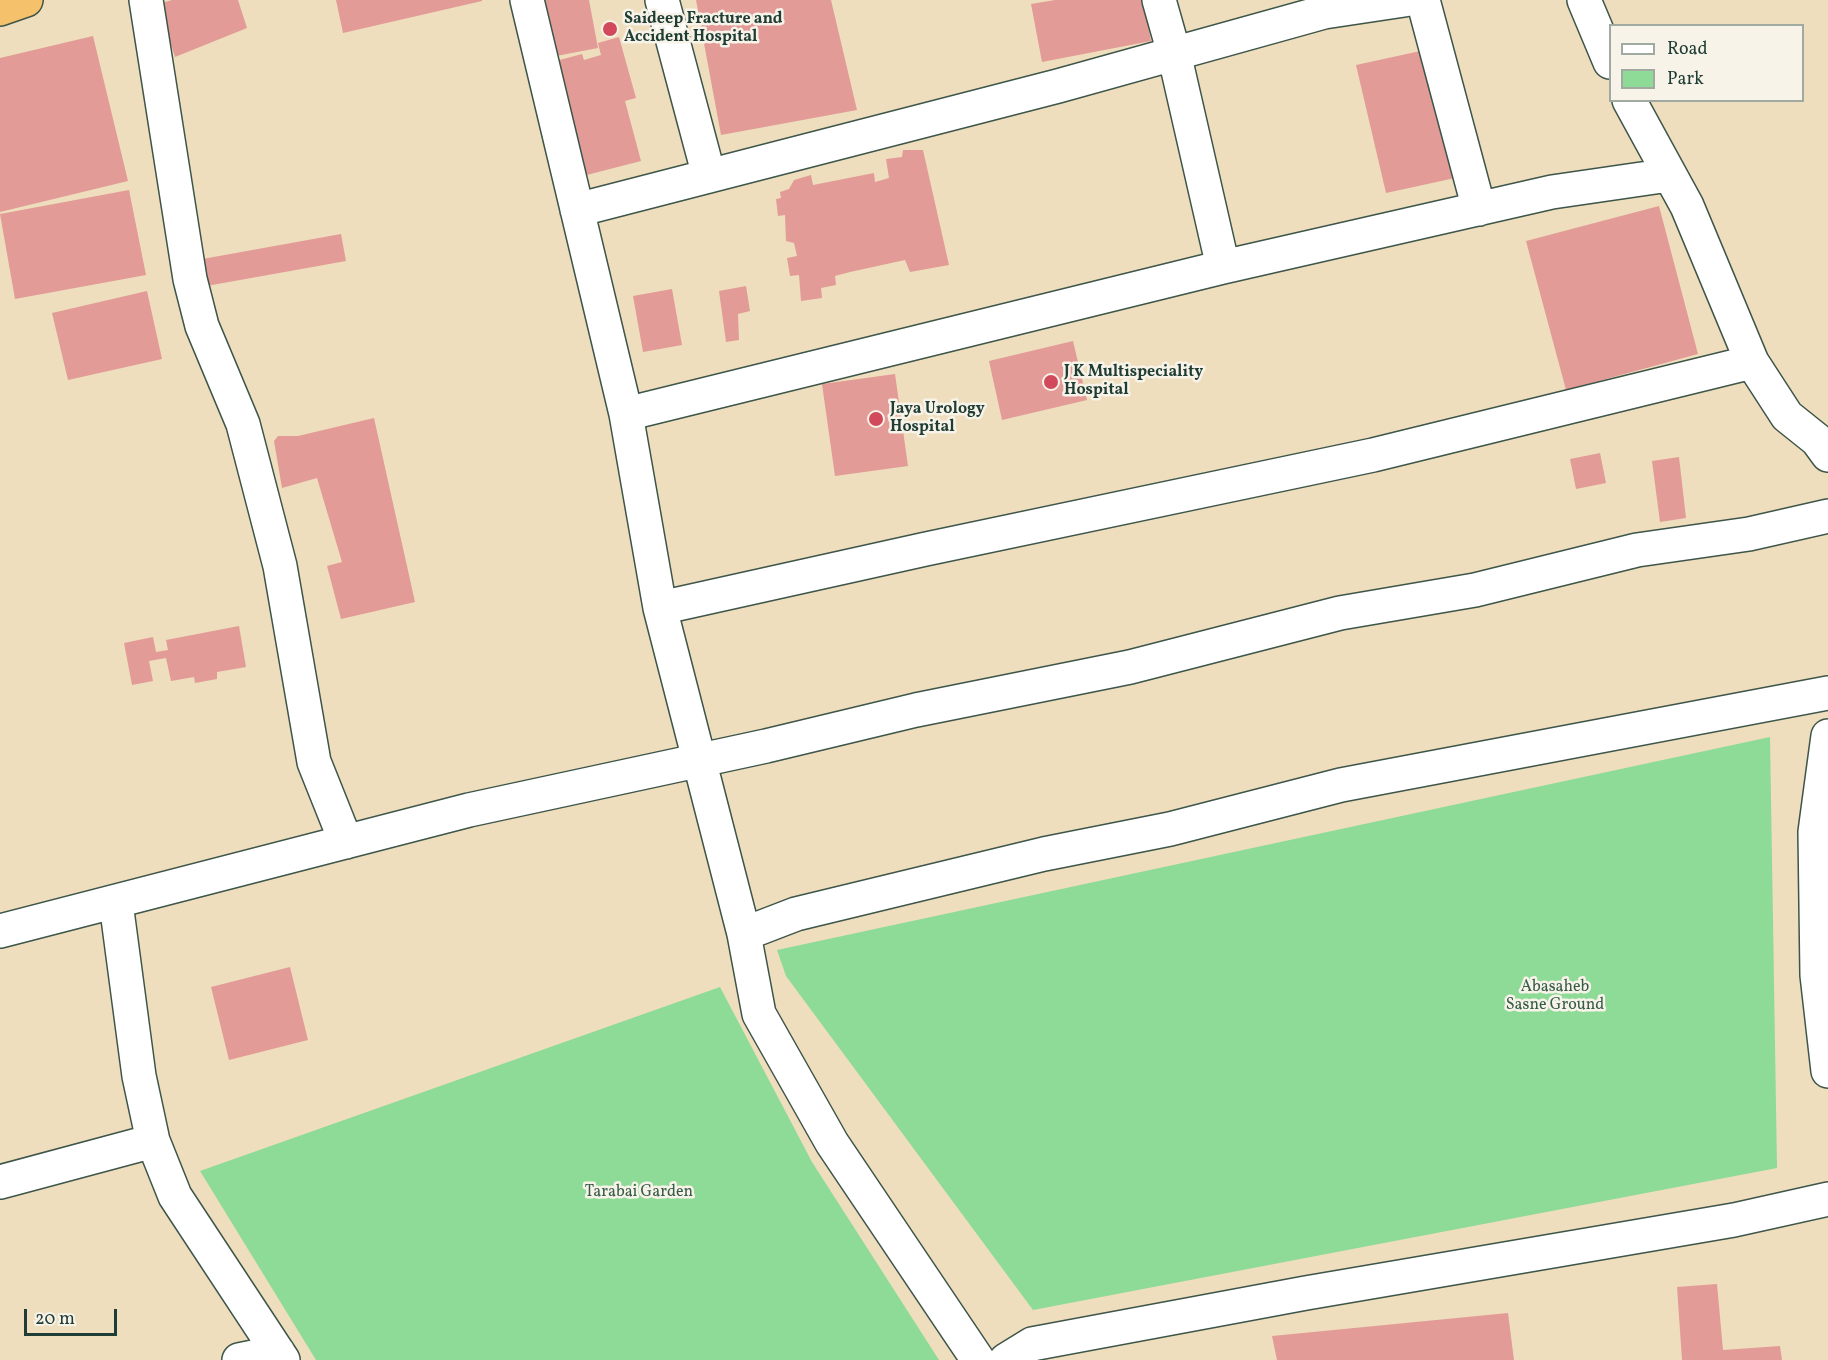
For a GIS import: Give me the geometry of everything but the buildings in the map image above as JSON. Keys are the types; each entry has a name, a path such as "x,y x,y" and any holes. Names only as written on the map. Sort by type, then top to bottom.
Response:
{"highway":[{"path":"0,9 26,0"}],"street":[{"path":"146,0 190,279 202,326 243,424 280,566 314,762 346,842"},
{"path":"528,0 626,414 660,608 744,934 759,1014 832,1143 978,1360"},
{"path":"662,0 709,176"},
{"path":"1159,0 1174,53 1223,267"},
{"path":"577,210 1324,12 1404,0"},
{"path":"1423,0 1479,209"},
{"path":"1584,0 1609,57"},
{"path":"1630,102 1687,206 1752,362 1787,416 1817,440 1828,455"},
{"path":"626,414 1223,267 1552,192 1669,175"},
{"path":"660,608 926,549 1373,455 1752,362"},
{"path":"0,931 116,903 469,810 698,761 916,710 1130,667 1340,613 1475,590 1637,550 1749,534 1828,516"},
{"path":"744,934 808,912 1044,854 1170,829 1341,785 1828,693"},
{"path":"1828,736 1815,832 1822,908 1817,975 1828,1071"},
{"path":"116,903 139,1076 153,1141 175,1196 281,1356 239,1360"},
{"path":"0,1182 153,1141"},
{"path":"1006,1360 1032,1344 1306,1293 1734,1220 1828,1199"}],"green space":[{"name":"Abasaheb Sasne Ground","path":"1770,737 1777,1168 1033,1310 786,976 777,950"},
{"name":"Tarabai Garden","path":"720,987 812,1162 939,1360 316,1360 200,1171"}],"place":[{"name":"Saideep Fracture and Accident Hospital","path":"610,29"},
{"name":"J K Multispeciality Hospital","path":"1051,382"},
{"name":"Jaya Urology Hospital","path":"876,419"}]}
